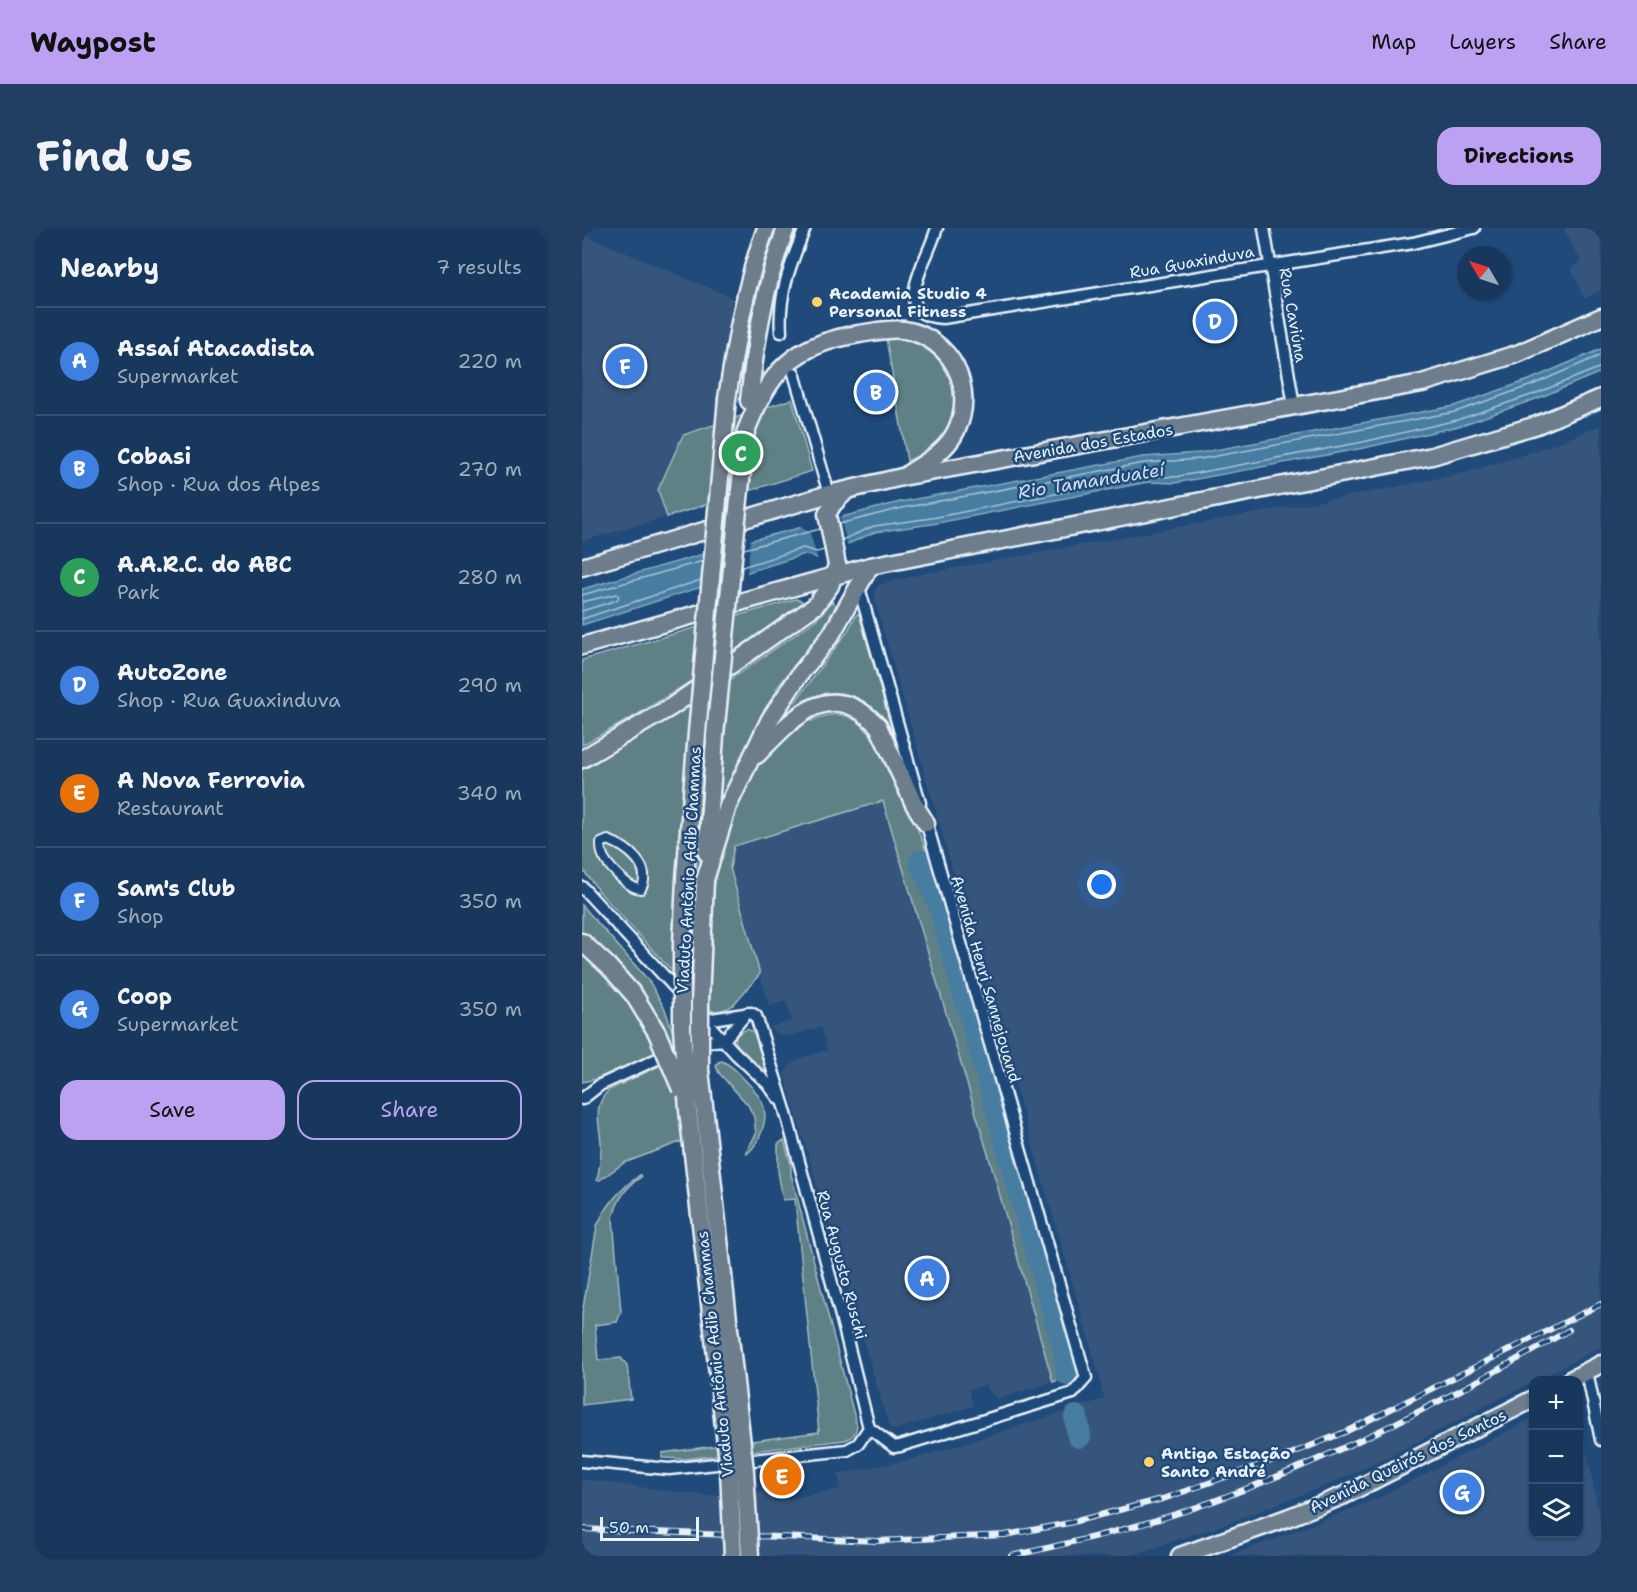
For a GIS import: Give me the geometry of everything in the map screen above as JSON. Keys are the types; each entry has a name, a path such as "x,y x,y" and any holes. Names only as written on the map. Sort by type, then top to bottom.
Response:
{"main road":[{"name":"Viaduto Antônio Adib Chammas","path":"733,1556 729,1471 688,1110 682,1028 682,944 697,732 727,399 737,331 753,267 766,228"},
{"name":"Viaduto Antônio Adib Chammas","path":"750,1556 745,1470 700,1070 700,1003 705,880 716,723 749,401 757,334 771,275 786,228"},
{"name":"Avenida dos Estados","path":"582,567 828,494 902,477 1422,383 1517,354 1601,316"},
{"path":"746,431 765,388 777,372 807,349 837,338 890,330 904,330 919,334 938,345 953,361 963,389 964,404 956,432 947,444 926,463 902,477"},
{"path":"582,646 836,567 862,568 1432,456 1537,424 1601,398"},
{"path":"582,759 671,707 807,614 824,595 836,567 826,518 829,509 848,490"},
{"path":"705,880 728,806 746,766 770,719 786,694 831,635 859,587 862,568"},
{"path":"746,766 789,722 801,713 824,703 842,702 870,717 878,726 914,804 926,823"},
{"path":"582,942 621,980 650,1020 666,1052 688,1110"},
{"path":"1578,1376 1594,1368"},
{"name":"Avenida Queirós dos Santos","path":"1180,1556 1200,1553 1345,1495 1529,1401"}],"street":[{"path":"781,332 779,313 783,286 805,228"},
{"name":"Rua Guaxinduva","path":"937,228 915,285 913,298 921,311 935,317 962,316 1413,243 1473,228"},
{"name":"Rua Caviúna","path":"1264,228 1294,406"},
{"path":"794,373 828,494"},
{"name":"Avenida Henri Sannejouand","path":"859,587 1086,1378 1073,1393 900,1446 894,1447 869,1428"},
{"path":"608,840 624,846 635,856 642,869 644,882 641,889 635,889 611,868 602,855 601,843 608,840"},
{"name":"Rua Augusto Ruschi","path":"582,887 705,1020 767,1083 784,1110"},
{"path":"655,967 678,1008 692,1043"},
{"path":"705,1020 747,1013"},
{"path":"582,1099 600,1085 692,1043 724,1040 747,1013"},
{"name":"Rua Augusto Ruschi","path":"747,1013 756,1016 784,1110 842,1320 869,1428"},
{"path":"1594,1368 1601,1440"},
{"path":"582,1461 669,1469 724,1465 847,1450 858,1444 869,1428"}],"shaded area":[{"path":"1601,228 1601,290 1584,299 1571,268 1581,262 1564,229"},
{"path":"582,234 733,298 720,422 658,490 667,517 582,541"},
{"path":"1601,425 1601,1347 1545,1376 1529,1376 1529,1384 1376,1463 1327,1485 1220,1526 1129,1556 582,1556 582,1479 706,1496 772,1490 774,1502 840,1489 838,1474 914,1459 1104,1399 1097,1368 875,602 875,591 879,585 916,575 1381,490 1467,472 1565,440"},
{"path":"883,801 1053,1382 998,1399 989,1392 986,1384 969,1390 973,1406 895,1430 889,1427 784,1074 798,1059 827,1050 821,1027 789,1036 778,1034 769,1027 792,1021 786,1001 769,1006 730,868 734,846"},
{"path":"1529,1420 1529,1538 1583,1538 1583,1431 1601,1525 1601,1556 1229,1556 1382,1496"}],"green space":[{"path":"886,338 917,344 938,359 946,370 954,397 949,425 941,437 931,448 907,461"},
{"path":"792,399 812,471 667,517 658,490 683,435"},
{"path":"796,599 802,601 800,605 693,680 582,745 582,660"},
{"path":"832,601 836,605 827,624 776,689 795,702 859,614 899,755 886,724 869,706 858,700 846,696 821,695 798,704 811,721 828,715 844,715 855,720 867,730 879,746 901,789 934,872 1074,1365 1074,1370 1065,1378 1053,1382 883,801 734,846 730,868 760,974 733,1005 720,1010 707,1009 602,895 582,869 582,770 707,696 813,622"},
{"path":"582,905 649,981 665,1009 676,1042 596,1079 582,1082"},
{"path":"747,1029 755,1033 764,1066 762,1071 735,1042 737,1034"},
{"path":"684,1054 710,1095 713,1114 688,1139 624,1163 597,1180 601,1150 598,1111 603,1097 609,1090"},
{"path":"722,1061 734,1069 752,1087 764,1108 764,1123 760,1137 747,1154 756,1134 754,1117 748,1105 719,1073 716,1066"},
{"path":"784,1140 857,1426 856,1431 852,1437 845,1440 685,1459 662,1458 662,1453 819,1432 795,1199 783,1200 778,1171 778,1144"},
{"path":"640,1175 641,1177 622,1195 613,1219 621,1312 617,1322 595,1325 598,1360 621,1358 627,1365 631,1399 582,1405 582,1314 597,1226 616,1196"}],"water":[{"name":"Rio Tamanduateí","path":"1601,349 1601,372 1536,399 1459,426 1364,448 1175,483 1148,482 932,524 875,532 832,551 824,557 817,558 805,554 582,625 582,589 756,539 900,502 1143,457 1199,453 1454,406 1529,380"}],"pier":[{"path":"843,514 840,517 848,547 825,560 818,561 810,533 799,526"},
{"path":"751,537 747,574 704,588 708,550"}],"waterway":[{"path":"921,862 939,903 1064,1348 1068,1374"},
{"path":"1076,1417 1079,1436"}],"railway":[{"path":"582,1529 877,1541 1005,1535 1069,1523 1166,1498 1288,1455 1345,1432 1601,1304"},
{"path":"1011,1556 1169,1516 1240,1491 1337,1451 1478,1381 1569,1330"}],"place":[{"name":"Academia Studio 4 Personal Fitness","path":"817,302"},
{"name":"AutoZone","path":"1215,321"},
{"name":"Sam's Club","path":"625,366"},
{"name":"Cobasi","path":"876,392"},
{"name":"A.A.R.C. do ABC","path":"741,453"},
{"name":"Assaí Atacadista","path":"927,1278"},
{"name":"Antiga Estação Santo André","path":"1149,1462"},
{"name":"A Nova Ferrovia","path":"782,1476"},
{"name":"Coop","path":"1462,1492"}]}
